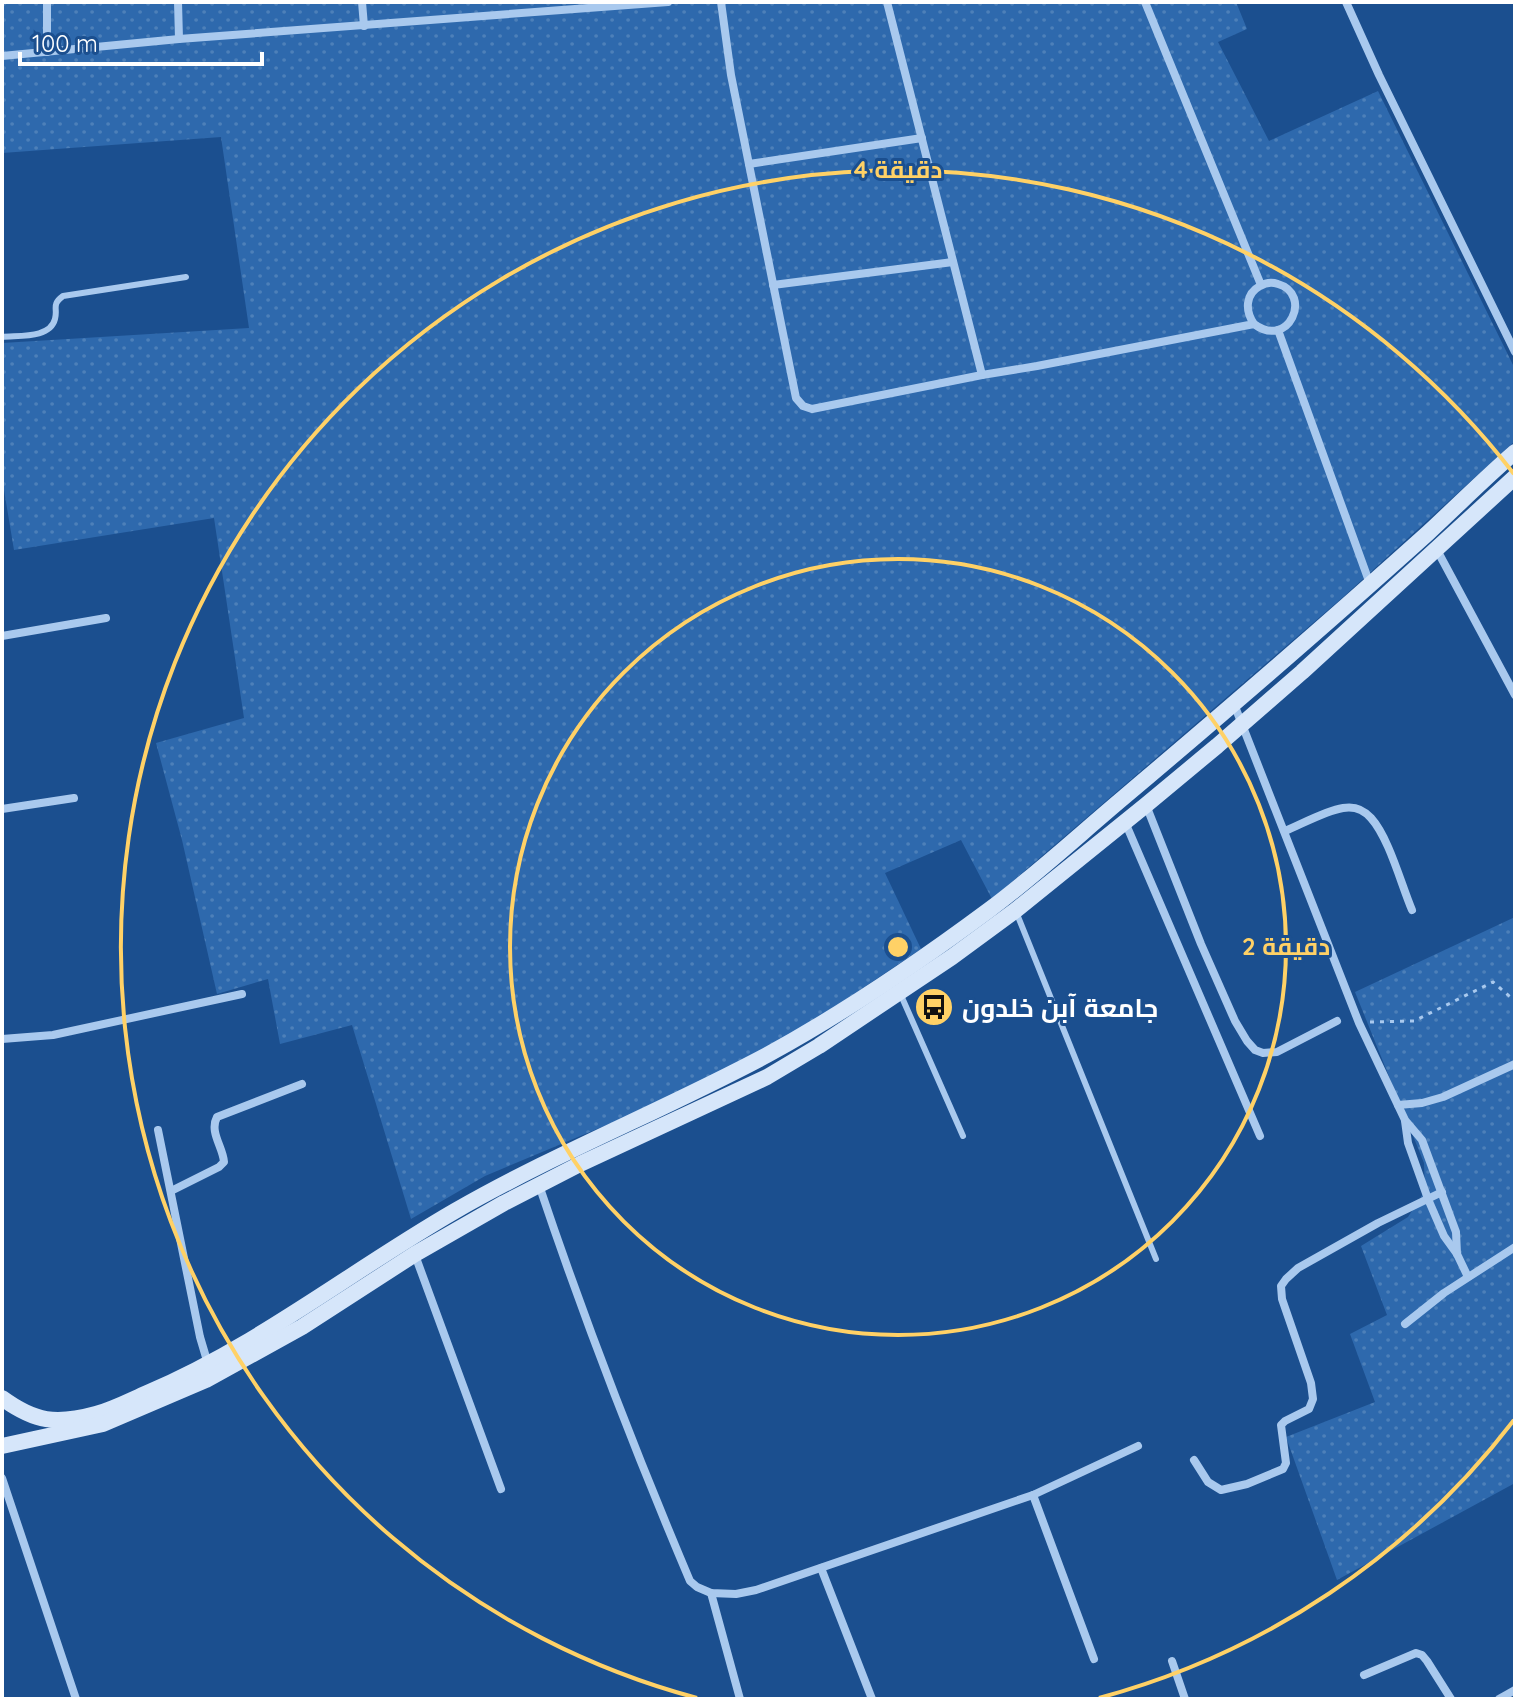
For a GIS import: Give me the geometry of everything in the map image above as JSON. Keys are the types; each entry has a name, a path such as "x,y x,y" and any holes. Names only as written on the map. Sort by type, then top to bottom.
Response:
{"main road":[{"path":"2,1398 20,1411 40,1419 84,1417 208,1365 491,1191 769,1054 842,1011 993,907 1234,704 1515,452"},
{"path":"2,1446 103,1424 206,1380 302,1327 415,1254 504,1203 767,1077 819,1046 900,993 1016,910 1146,805 1365,616 1515,477"}],"street":[{"path":"47,2 47,52"},
{"path":"178,2 179,39"},
{"path":"362,2 364,26"},
{"path":"2,56 579,5 668,2"},
{"path":"721,2 731,75 773,285 796,398 803,406 812,409 1254,324"},
{"path":"887,2 982,375"},
{"path":"1145,2 1261,285"},
{"path":"1346,2 1515,352"},
{"path":"749,164 922,138"},
{"path":"773,285 953,262"},
{"path":"1278,284 1294,298 1294,315 1278,330 1265,330 1254,324 1248,314 1252,292 1261,285 1278,284"},
{"path":"1278,330 1370,584"},
{"path":"1436,549 1515,695"},
{"path":"2,636 106,618"},
{"path":"1234,704 1359,1023 1405,1120 1422,1140 1456,1232 1457,1254"},
{"path":"2,809 74,798"},
{"path":"1146,805 1201,944 1247,1041 1263,1053 1277,1052 1337,1021"},
{"path":"1285,831 1341,808 1354,807 1366,813 1373,819 1386,846 1412,910"},
{"path":"1125,821 1260,1136"},
{"path":"2,1039 53,1035 242,994"},
{"path":"1398,1105 1443,1097 1515,1064"},
{"path":"171,1191 224,1162 214,1130 217,1117 302,1084"},
{"path":"1405,1120 1408,1143 1428,1199 1444,1236 1468,1277"},
{"path":"158,1130 208,1365"},
{"path":"535,1168 607,1378 690,1581 697,1587 711,1593 736,1594 756,1590 1033,1495 1138,1446"},
{"path":"1194,1460 1208,1482 1221,1490 1247,1484 1283,1469 1286,1463 1281,1425 1309,1409 1313,1399 1311,1383 1282,1299 1281,1286 1298,1268 1333,1246 1442,1192"},
{"path":"1405,1324 1515,1247"},
{"path":"415,1254 501,1489"},
{"path":"2,1478 76,1699"},
{"path":"1033,1495 1094,1659"},
{"path":"821,1568 872,1699"},
{"path":"711,1593 740,1699"},
{"path":"1364,1675 1416,1653 1427,1661 1451,1699"},
{"path":"1172,1661 1185,1699"},
{"path":"1499,1699 1515,1690"}],"lane":[{"path":"2,337 47,330 55,319 55,305 63,296 186,277"},
{"path":"1016,910 1156,1259"},
{"path":"900,993 963,1136"}],"path":[{"path":"1359,1023 1414,1021 1493,982 1515,1001"}],"shaded area":[{"path":"2,2 1236,2 1247,29 1218,42 1269,141 1378,91 1515,369 1515,441 1342,598 992,899 961,840 885,873 921,949 778,1045 652,1106 485,1176 411,1219 352,1025 280,1044 268,979 217,994 156,743 244,718 214,518 14,550 2,478 2,343 249,328 221,137 2,153"},
{"path":"1515,917 1515,1483 1337,1580 1286,1437 1375,1402 1350,1334 1387,1315 1361,1246 1408,1217 1425,1191 1424,1163 1355,992"}],"place":[{"name":"جامعة آبن خلدون","path":"934,1007"}]}
